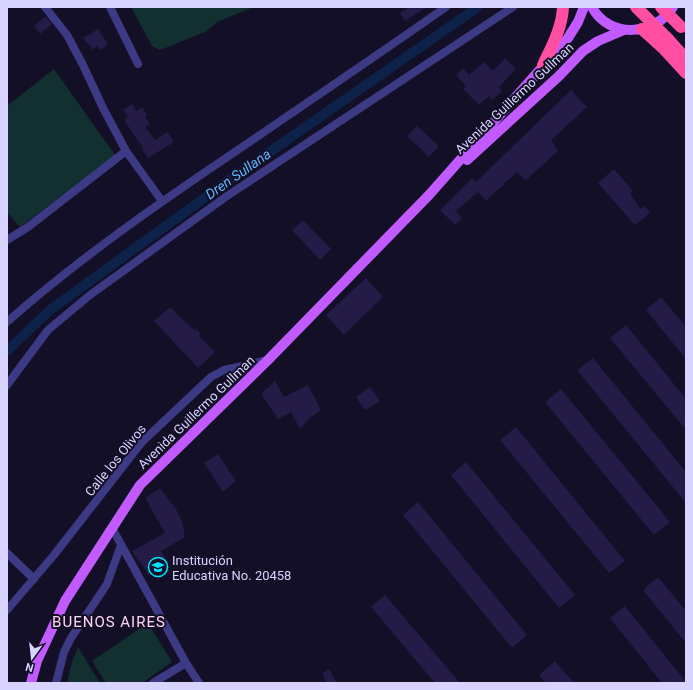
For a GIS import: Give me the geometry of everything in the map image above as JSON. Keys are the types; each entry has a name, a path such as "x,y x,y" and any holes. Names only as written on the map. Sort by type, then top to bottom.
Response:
{"highway":[{"path":"543,65 557,36 563,7"},
{"path":"636,7 686,59"},
{"path":"661,7 684,30"},
{"path":"642,29 686,73"}],"main road":[{"name":"Avenida Guillermo Gullman","path":"429,196 568,38 578,22 584,7"},
{"path":"592,7 602,19 612,26 624,30 642,29 652,26 662,20 673,7"},
{"name":"Avenida Guillermo Gullman","path":"31,683 38,661 65,601 140,485 268,360 429,196 559,76 583,51 598,41 624,30"}],"street":[{"path":"45,7 67,35 126,151 162,201"},
{"path":"110,7 138,64"},
{"path":"7,322 40,292 162,201 446,7"},
{"path":"7,385 48,330 90,295 227,196 513,7"},
{"path":"7,240 28,227 126,151"},
{"name":"Calle los Olivos","path":"7,610 54,555 142,442 211,376 224,370 268,360"},
{"path":"112,528 186,663 199,683"},
{"path":"56,683 64,652 70,638 107,584 121,545"},
{"path":"7,553 34,579"},
{"path":"153,683 186,663"}],"green space":[{"path":"131,7 254,7 217,22 205,32 160,50 152,46"},
{"path":"54,69 115,155 20,227 7,212 7,106"},
{"path":"148,623 172,662 142,683 106,683 92,661"},
{"path":"78,647 100,683 67,683 72,662"}],"building":[{"path":"409,7 427,7 405,21 400,13"},
{"path":"45,16 52,24 40,34 34,26"},
{"path":"98,29 108,44 101,50 97,46 93,50 83,38"},
{"path":"505,58 516,69 499,87 502,91 492,100 489,96 479,105 463,89 466,86 456,75 463,68 469,75 484,62 493,71"},
{"path":"571,90 587,107 551,140 558,151 526,180 517,172 486,201 478,192 456,211 462,218 455,225 440,210 472,178 476,182"},
{"path":"132,104 136,111 142,107 150,124 145,127 155,140 168,132 174,142 148,158 124,120 128,117 123,110"},
{"path":"417,126 439,146 429,157 407,136"},
{"path":"614,169 633,191 630,194 641,209 645,206 650,213 635,225 598,183"},
{"path":"303,220 331,249 320,260 292,230"},
{"path":"366,278 383,297 344,335 326,315"},
{"path":"661,297 686,327 686,359 646,310"},
{"path":"170,307 194,330 196,328 201,334 199,336 215,352 198,368 154,321"},
{"path":"626,325 686,399 686,430 610,338"},
{"path":"593,358 686,472 686,503 577,370"},
{"path":"275,381 284,397 308,385 321,410 310,418 300,429 291,412 278,419 261,394"},
{"path":"370,387 380,401 365,410 356,397"},
{"path":"561,389 670,522 654,535 545,402"},
{"path":"516,427 625,561 609,573 500,440"},
{"path":"218,454 236,481 223,492 204,463"},
{"path":"466,462 575,595 559,608 451,475"},
{"path":"160,488 176,509 182,521 185,537 161,551 169,563 148,575 132,551 165,533 145,498"},
{"path":"418,502 527,635 512,648 403,515"},
{"path":"658,577 686,611 686,643 643,590"},
{"path":"385,595 460,683 435,683 371,607"},
{"path":"625,606 686,683 662,683 610,618"},
{"path":"555,661 574,683 546,683 539,675"},
{"path":"329,669 337,683 327,683 322,673"}],"waterway":[{"name":"Dren Sullana","path":"7,351 50,310 225,183 478,7"}],"place":[{"name":"Institución Educativa No. 20458","path":"158,567"}],"district":[{"name":"BUENOS AIRES","path":"109,622"}]}
